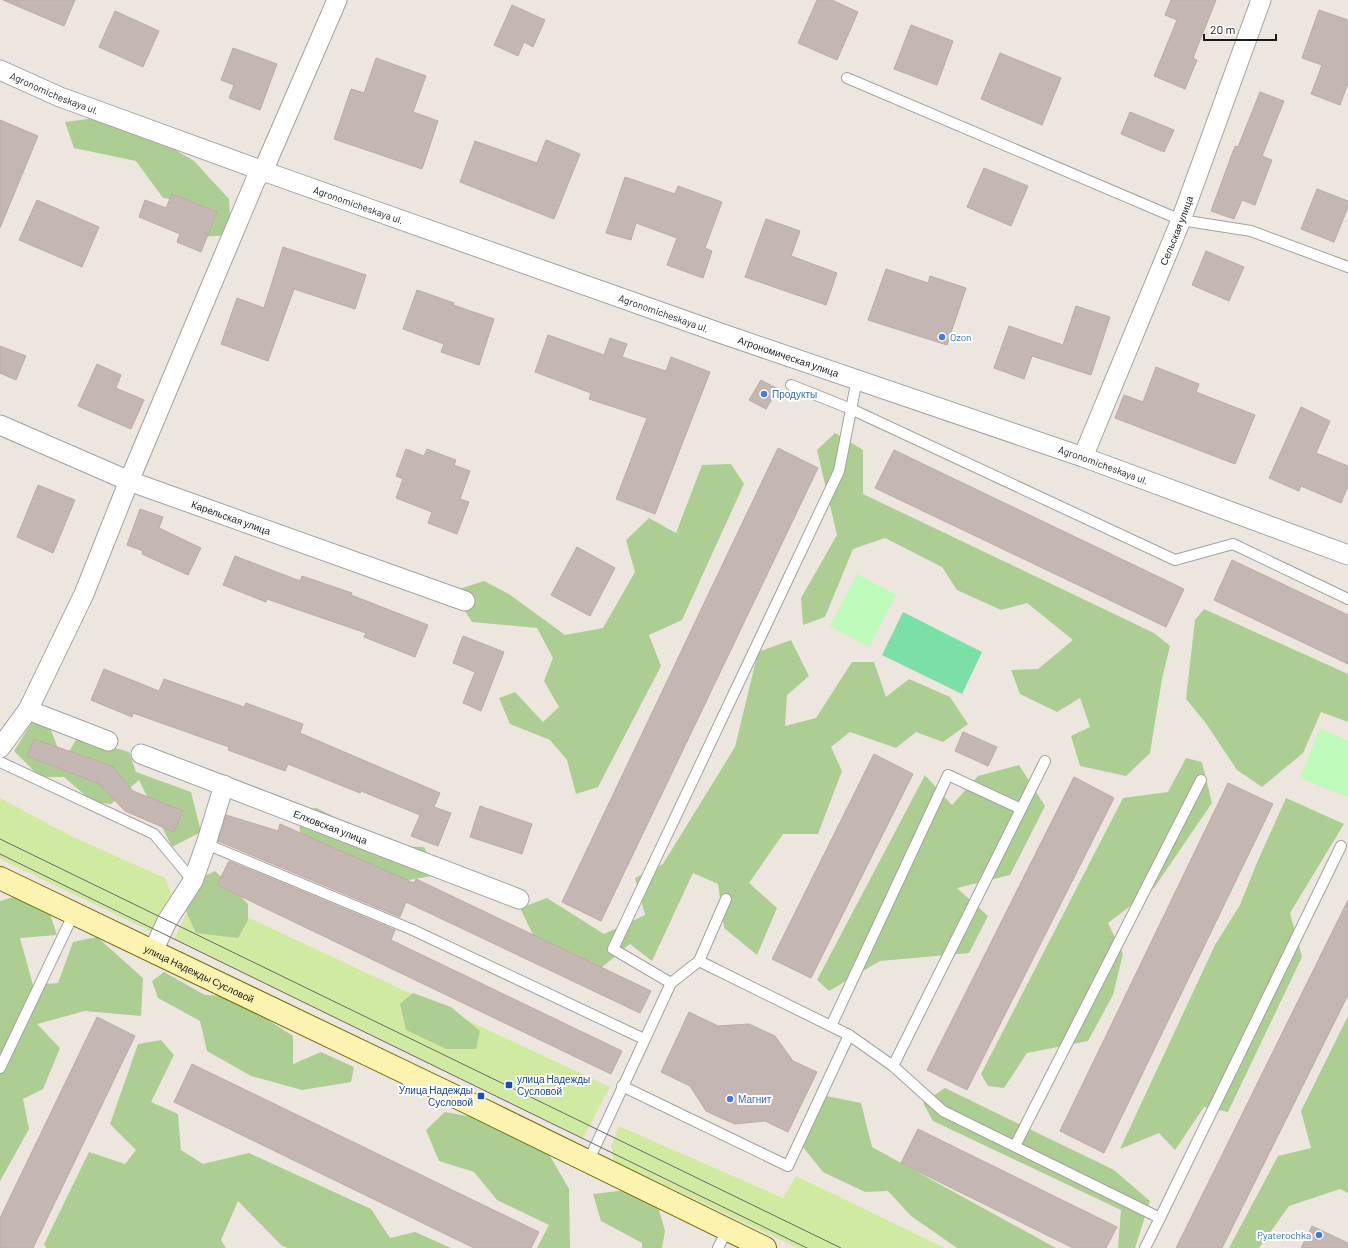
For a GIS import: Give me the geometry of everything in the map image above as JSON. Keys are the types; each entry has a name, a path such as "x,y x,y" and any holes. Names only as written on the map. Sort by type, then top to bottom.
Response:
{"main road":[{"name":"улица Надежды Сусловой","path":"0,878 475,1106 588,1162 723,1239 765,1248"}],"street":[{"path":"0,748 28,710 84,594 129,481 253,187 263,171 337,0"},
{"name":"Сельская улица","path":"1083,457 1181,220 1261,0"},
{"name":"Agronomicheskaya ul.","path":"0,70 60,97 263,171 720,333 1083,457 1348,555"},
{"name":"Карельская улица","path":"0,425 129,481 465,601"},
{"path":"28,710 108,741"},
{"name":"Елховская улица","path":"142,754 519,899"},
{"path":"153,951 167,921 193,881 224,785"}],"lane":[{"path":"847,78 1181,220 1250,231 1348,268"},
{"path":"671,982 613,949 839,471 857,379"},
{"path":"791,385 851,409 1175,560 1233,544 1348,599"},
{"path":"893,1066 1045,761"},
{"path":"0,762 154,834 193,881"},
{"path":"830,1026 948,775 1021,809"},
{"path":"1015,1146 1201,780"},
{"path":"206,844 413,930 644,1039"},
{"path":"1145,1248 1341,846"},
{"path":"588,1162 671,982 699,961 726,899"},
{"path":"0,1068 74,913"},
{"path":"699,961 849,1035 893,1066 943,1110 1160,1218"},
{"path":"622,1086 788,1166 849,1035"}],"green space":[{"path":"116,115 194,161 229,199 231,235 199,237 196,203 163,198 136,161 74,148 65,122"},
{"path":"835,433 863,450 863,494 1154,633 1170,646 1162,679 1150,753 1126,776 1080,766 1071,736 1090,727 1080,698 1057,712 1020,694 1011,670 1038,669 1073,640 1027,603 1001,610 957,590 942,567 885,538 853,549 825,617 803,625 801,598 837,535 817,450"},
{"path":"731,464 744,484 682,620 649,635 661,666 598,787 576,794 567,760 550,740 510,724 499,698 515,692 543,722 559,707 544,681 553,658 537,628 472,622 453,591 484,581 509,594 565,635 603,628 635,572 626,540 649,518 676,533 702,465"},
{"path":"857,574 896,595 869,647 830,626"},
{"path":"1204,609 1348,674 1348,722 1321,712 1303,753 1262,787 1237,770 1205,722 1186,699 1195,620"},
{"path":"903,612 982,652 962,694 882,655"},
{"path":"791,640 809,676 787,695 785,726 816,718 852,662 874,662 886,697 909,679 950,697 968,724 943,742 916,732 896,748 850,732 831,747 842,771 818,834 783,834 749,883 777,908 757,955 724,928 718,884 693,873 652,961 630,944 595,973 536,941 520,908 547,898 604,934 645,915 635,878 663,864 735,747 758,652"},
{"path":"34,719 48,723 63,761 78,737 129,752 136,772 191,792 201,832 172,847 139,780 111,804 93,802 64,777 40,777 14,751"},
{"path":"1320,729 1348,740 1348,797 1300,778"},
{"path":"1186,758 1202,762 1212,803 1154,888 1108,923 1123,954 1113,995 1088,1041 1027,1053 1004,1088 988,1086 981,1074 1123,798 1168,792"},
{"path":"1019,765 1045,806 1010,875 957,888 988,916 969,953 880,961 829,991 817,980 925,775 952,805 978,776"},
{"path":"0,798 71,836 165,878 172,895 154,933 0,859"},
{"path":"1286,798 1344,824 1290,913 1302,957 1228,1112 1204,1107 1175,1150 1159,1133 1120,1149 1215,945 1240,905"},
{"path":"317,808 390,846 424,847 437,875 398,882 300,840 299,810"},
{"path":"215,871 248,904 248,920 238,938 196,933 183,904 201,878"},
{"path":"20,895 48,908 57,935 20,938 33,985 58,983 73,942 97,937 143,978 141,1016 85,1011 37,1024 60,1048 43,1089 23,1099 29,1129 0,1181 0,901"},
{"path":"193,900 211,900 610,1087 583,1138 573,1134 174,939"},
{"path":"164,972 205,995 231,996 293,1036 293,1064 321,1052 354,1067 351,1082 302,1090 251,1076 207,1051 200,1021 158,998 152,981"},
{"path":"413,993 451,1007 480,1031 476,1049 446,1049 406,1030 400,1004"},
{"path":"1348,1016 1348,1193 1340,1189 1289,1206 1259,1248 1229,1248 1278,1156 1311,1148 1301,1111"},
{"path":"161,1040 174,1055 151,1102 178,1114 181,1150 203,1164 249,1153 371,1209 390,1238 415,1232 451,1248 288,1248 282,1246 238,1201 221,1240 226,1248 46,1248 44,1244 89,1152 125,1164 136,1150 110,1124 138,1044"},
{"path":"945,1088 1114,1170 1150,1201 1135,1248 1118,1248 1121,1210 933,1121 923,1103"},
{"path":"826,1096 861,1103 872,1147 1056,1248 957,1248 911,1216 888,1191 865,1192 823,1172 803,1147"},
{"path":"445,1112 490,1120 547,1151 569,1189 570,1248 537,1248 549,1225 497,1200 474,1172 439,1161 426,1130"},
{"path":"619,1126 783,1198 796,1176 945,1248 798,1248 614,1161 611,1146"},
{"path":"627,1190 658,1207 665,1231 662,1248 642,1248 642,1243 601,1221 593,1194"}],"building":[{"path":"3,0 75,0 64,26"},
{"path":"817,0 832,0 858,12 837,60 798,43"},
{"path":"1171,0 1216,0 1193,58 1197,60 1185,89 1154,76 1177,20 1165,15"},
{"path":"512,5 545,20 533,47 524,42 518,56 494,45"},
{"path":"1319,10 1348,20 1348,83 1340,105 1311,94 1322,65 1302,58"},
{"path":"115,11 159,31 143,67 99,47"},
{"path":"911,25 953,41 937,85 894,69"},
{"path":"233,48 277,64 260,110 229,98 234,85 221,80"},
{"path":"1000,53 1061,78 1042,125 981,99"},
{"path":"376,58 426,76 413,112 438,121 422,169 334,139 351,89 364,93"},
{"path":"1260,92 1284,101 1262,156 1272,160 1255,205 1242,200 1234,219 1211,211 1235,146 1238,147"},
{"path":"1130,112 1174,130 1164,152 1121,134"},
{"path":"0,120 38,136 0,228"},
{"path":"546,140 580,154 554,219 460,182 475,141 537,163"},
{"path":"984,168 1028,186 1011,226 967,207"},
{"path":"625,177 675,194 678,186 722,202 705,248 712,251 703,278 667,265 677,238 636,223 631,240 606,233"},
{"path":"1317,189 1348,201 1348,207 1334,242 1301,229"},
{"path":"172,194 217,212 201,252 177,242 180,234 139,217 145,200 166,208"},
{"path":"37,200 99,227 82,267 19,240"},
{"path":"766,219 800,231 791,256 837,273 826,305 745,277"},
{"path":"283,247 366,275 355,309 294,289 268,361 221,344 237,298 264,308"},
{"path":"1206,251 1244,267 1229,301 1192,285"},
{"path":"886,269 928,283 930,276 966,288 947,345 868,320"},
{"path":"417,290 454,303 453,305 494,319 479,365 441,352 444,344 403,329"},
{"path":"1076,306 1110,317 1091,375 1032,356 1024,379 994,368 1009,326 1063,345"},
{"path":"548,335 604,355 610,338 627,344 622,357 666,371 671,357 710,372 655,514 616,499 647,418 589,399 591,393 535,372"},
{"path":"0,346 26,356 16,380 0,373"},
{"path":"97,364 121,375 116,388 144,400 131,429 78,406"},
{"path":"1156,367 1199,384 1196,392 1255,415 1235,464 1115,418 1124,395 1143,402"},
{"name":"Продукты","path":"761,380 778,389 766,409 749,400"},
{"path":"1301,407 1330,421 1316,453 1348,466 1348,486 1341,503 1301,486 1299,491 1269,478"},
{"path":"778,448 818,468 601,921 562,902"},
{"path":"406,449 424,456 427,449 456,460 454,465 470,471 460,499 469,502 457,534 428,523 432,512 396,498 403,479 396,476"},
{"path":"894,450 1184,589 1166,627 875,488"},
{"path":"38,485 75,500 53,553 17,537"},
{"path":"140,509 163,517 159,528 201,548 188,575 142,554 143,551 127,545"},
{"path":"577,547 615,568 590,616 551,595"},
{"path":"235,556 300,581 302,576 352,593 351,595 428,625 415,657 364,637 366,633 267,599 266,602 223,585"},
{"path":"1232,560 1348,615 1348,664 1214,600"},
{"path":"463,636 504,652 481,711 463,703 475,672 453,663"},
{"path":"104,669 159,691 164,679 244,707 246,703 303,724 300,733 440,793 434,807 451,813 438,846 411,836 420,815 288,764 285,771 228,750 229,747 133,713 132,717 91,700"},
{"path":"963,732 997,747 988,766 955,751"},
{"path":"34,739 112,766 133,791 183,811 174,832 125,811 99,784 27,756"},
{"path":"874,754 913,774 811,978 772,959"},
{"path":"1074,777 1114,798 967,1090 927,1070"},
{"path":"1228,783 1273,804 1104,1153 1060,1131"},
{"path":"480,806 532,824 522,854 470,837"},
{"path":"226,815 278,831 280,824 414,883 416,879 651,991 640,1013 406,902 400,917 218,841"},
{"path":"229,861 395,930 391,940 622,1051 611,1074 217,885"},
{"path":"1348,900 1348,995 1222,1248 1176,1248"},
{"path":"689,1012 718,1026 749,1024 775,1036 793,1061 817,1072 788,1132 765,1121 735,1124 706,1111 690,1086 661,1072"},
{"path":"97,1017 135,1036 33,1248 0,1248 0,1218"},
{"path":"192,1064 539,1232 531,1248 474,1248 174,1102"},
{"path":"918,1129 1117,1227 1106,1248 1073,1248 901,1163"},
{"name":"Pyaterochka","path":"1312,1226 1348,1243 1348,1248 1301,1248"}],"tram line":[{"path":"0,839 841,1248"},
{"path":"0,854 807,1248"}],"place":[{"name":"Ozon","path":"942,337"},
{"name":"Продукты","path":"764,394"},
{"name":"улица Надежды Сусловой","path":"509,1085"},
{"name":"Улица Надежды Сусловой","path":"481,1096"},
{"name":"Магнит","path":"730,1099"},
{"name":"Pyaterochka","path":"1319,1235"}]}
